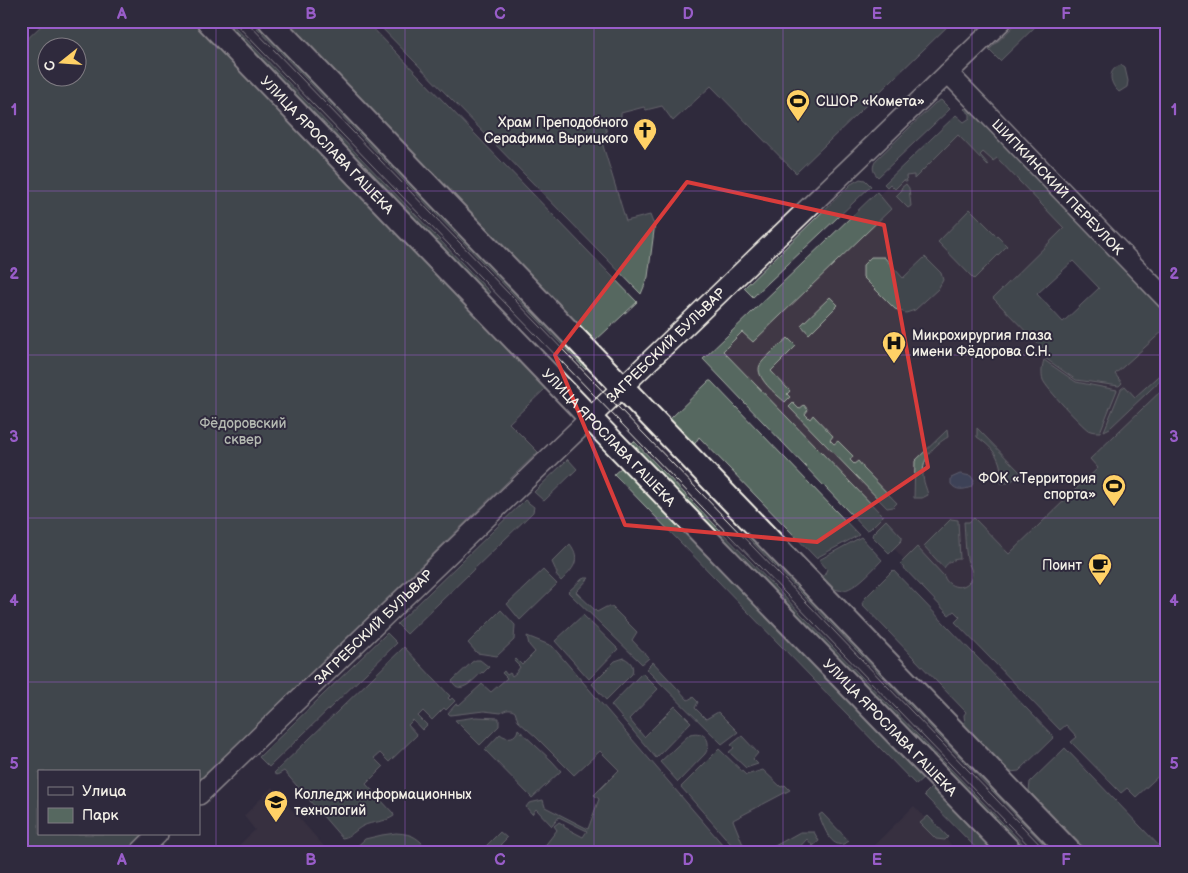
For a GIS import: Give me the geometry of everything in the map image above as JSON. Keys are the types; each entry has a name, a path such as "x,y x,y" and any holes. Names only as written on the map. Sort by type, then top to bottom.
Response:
{"street":[{"name":"УЛИЦА ЯРОСЛАВА ГАШЕКА","path":"208,21 1011,852"},
{"path":"270,21 1070,852"},
{"name":"ЗАГРЕБСКИЙ БУЛЬВАР","path":"200,794 1002,21"},
{"name":"ШИПКИНСКИЙ ПЕРЕУЛОК","path":"948,73 1167,300"},
{"path":"140,852 156,836"}],"highlighted area":[{"path":"687,182 884,225 928,467 817,542 625,525 555,355"}],"shaded area":[{"name":"Микрохирургия глаза имени Фёдорова С.Н.","path":"958,119 1071,234 1006,298 1074,374 1144,309 1167,332 1167,405 952,613 875,527 713,355"},
{"name":"Колледж информационных технологий","path":"272,787 328,852 232,852 255,830 244,816"},
{"path":"914,806 958,852 867,852"}],"green space":[{"name":"Фёдоровский сквер","path":"46,21 193,21 546,388 509,423 538,452 200,780 200,770 38,770 38,836 141,836 125,852 21,852 21,45"},
{"path":"220,21 229,21 490,292 486,295"},
{"path":"285,21 366,21 637,302 595,341"},
{"path":"375,21 953,21 796,173 711,86 673,121 662,106 646,110 644,107 621,113 621,118 604,123 608,136 601,139 626,221 650,215 653,223 655,223 648,277 641,294"},
{"path":"1019,21 1041,21 1000,61 989,50"},
{"path":"260,24 589,365 585,369 256,27"},
{"path":"1121,65 1125,68 1128,81 1127,87 1119,92 1113,85 1111,74 1116,67"},
{"path":"941,100 950,109 878,177 873,169 876,160 935,103"},
{"path":"964,109 971,113 972,111 1167,313 1167,332 1164,330 1115,374 1122,383 1119,386 1076,380 1045,358 1048,354 993,298 1064,228 997,158 993,161 983,152 980,155 988,166 958,135 914,179 914,175 906,176 907,182 904,180 895,189 890,184 887,187 884,184 956,115 964,122 970,118 970,114","holes":["1073,261 1099,288 1063,322 1037,294"]},
{"path":"860,179 865,180 871,186 753,297 744,288 851,184"},
{"path":"906,184 909,188 911,206 908,208 896,196"},
{"path":"877,192 891,209 753,342 742,332 723,351 883,516 870,529 866,530 703,359"},
{"path":"970,209 1007,246 974,279 938,242"},
{"path":"871,257 884,257 903,278 925,257 941,273 943,280 938,289 915,310 906,313 895,309 863,277 863,265"},
{"path":"830,297 838,305 809,334 801,325"},
{"path":"788,338 796,346 771,371 790,391 787,394 790,397 785,402 767,385 759,370 764,359"},
{"path":"1044,360 1076,382 1117,390 1100,432 1088,430 1050,390 1042,377"},
{"path":"1167,368 1167,374 1110,428 1104,431 1121,389 1125,386 1135,397"},
{"path":"709,381 859,535 816,558 699,437 694,445 670,419"},
{"name":"ФОК «Территория спорта»","path":"1167,385 1167,768 1136,797 1127,788 1121,793 1071,742 1077,737 1066,725 1060,730 955,622 960,617 954,611 949,615 900,564 917,547 950,584 960,587 964,586 971,579 972,574 967,559 964,522 969,522 974,518 1009,554 1098,468 1090,459"},
{"path":"793,403 799,409 804,405 808,410 805,414 810,419 813,415 833,436 830,440 834,444 838,441 853,456 850,460 854,464 858,461 897,503 893,507 887,508 789,407"},
{"path":"977,428 1022,474 1008,483 1001,483 999,462 989,446 977,437"},
{"path":"947,430 948,437 930,453 923,469 923,478 928,495 922,498 914,498 915,461"},
{"path":"634,441 1031,852 1025,852 631,444"},
{"path":"568,459 577,469 544,501 534,492"},
{"path":"622,467 924,778 916,785 614,474"},
{"path":"525,500 534,507 533,512 407,634 397,624"},
{"path":"951,519 958,520 960,559 951,561 944,568 924,546"},
{"path":"886,520 902,537 902,540 889,553 872,536"},
{"path":"751,534 1058,852 1051,852 747,537"},
{"path":"861,537 882,560 856,585 844,590 833,588 823,578 827,569 819,560"},
{"path":"570,544 574,550 576,560 561,581 556,575 557,573 552,562"},
{"path":"543,570 557,584 520,620 507,604"},
{"path":"893,570 1054,737 1019,771 1010,772 965,725 964,715 966,712 862,604 865,598"},
{"path":"585,578 589,578 576,592 597,612 606,607 612,607 637,632 632,640 649,658 642,664 568,592"},
{"path":"501,610 515,625 514,640 497,656 477,653 468,643"},
{"path":"583,615 618,649 589,679 555,641"},
{"path":"387,633 397,643 269,767 259,757"},
{"path":"527,636 552,646 729,852 540,852 557,830 554,826 559,822 564,827 583,837 587,831 559,817 552,826 536,809 532,814 526,807 529,803 543,800 545,807 588,829 599,799 594,795 619,770 600,751 574,775 518,721 515,712 512,710 501,713 484,711 450,715 448,713 456,704 459,705 482,684 491,692 507,678 502,673 504,671 507,675 510,673 512,676 516,673 520,667 514,661 516,659 522,665 535,652 529,645"},
{"path":"404,647 450,696 448,698 450,700 452,698 455,701 446,710 444,708 432,720 423,711 418,716 427,725 422,730 413,720 408,725 417,735 389,762 380,753 374,758 383,767 366,784 394,816 363,826 342,838 284,771 277,775 274,773"},
{"path":"624,658 632,665 632,674 606,700 592,684 615,661"},
{"path":"476,660 480,660 489,667 467,685 459,687 455,685 452,681"},
{"path":"653,662 688,700 693,697 698,702 695,708 706,719 718,712 738,732 722,744 646,669"},
{"path":"642,673 658,689 629,719 644,737 675,706 691,722 656,758 611,705"},
{"path":"476,717 499,718 499,726 480,745 455,720"},
{"path":"518,729 561,771 532,798 485,750 500,734 511,737 516,734"},
{"path":"690,734 703,735 708,741 707,750 678,782 660,762"},
{"path":"742,736 758,753 753,759 758,764 746,768 729,752 734,748 731,745"},
{"path":"1065,748 1165,852 1088,852 1029,791 1030,782"},
{"path":"719,749 746,775 763,770 781,787 785,785 790,790 733,820 746,852 738,852 681,787"},
{"path":"932,787 994,852 980,852 924,795"},
{"path":"822,813 849,841 843,844 833,842 826,832 819,815"},
{"path":"928,816 948,837 945,840 936,839 920,823"},
{"path":"500,832 507,838 501,844 509,852 480,852"},
{"path":"800,832 814,832 819,841 813,846 807,839 795,852 764,852"},
{"path":"396,833 408,834 422,843 431,852 351,852 365,839"}],"water":[{"path":"960,474 971,476 974,481 971,487 960,489 955,488 951,484 951,478"}],"tram line":[{"path":"233,21 1035,852"},
{"path":"246,21 1047,852"}],"place":[{"name":"СШОР «Комета»","path":"798,122"},
{"name":"Храм Преподобного Серафима Вырицкого","path":"645,151"},
{"name":"Микрохирургия глаза имени Фёдорова С.Н.","path":"894,364"},
{"name":"ФОК «Территория спорта»","path":"1114,507"},
{"name":"Поинт","path":"1100,586"},
{"name":"Колледж информационных технологий","path":"276,823"}]}
